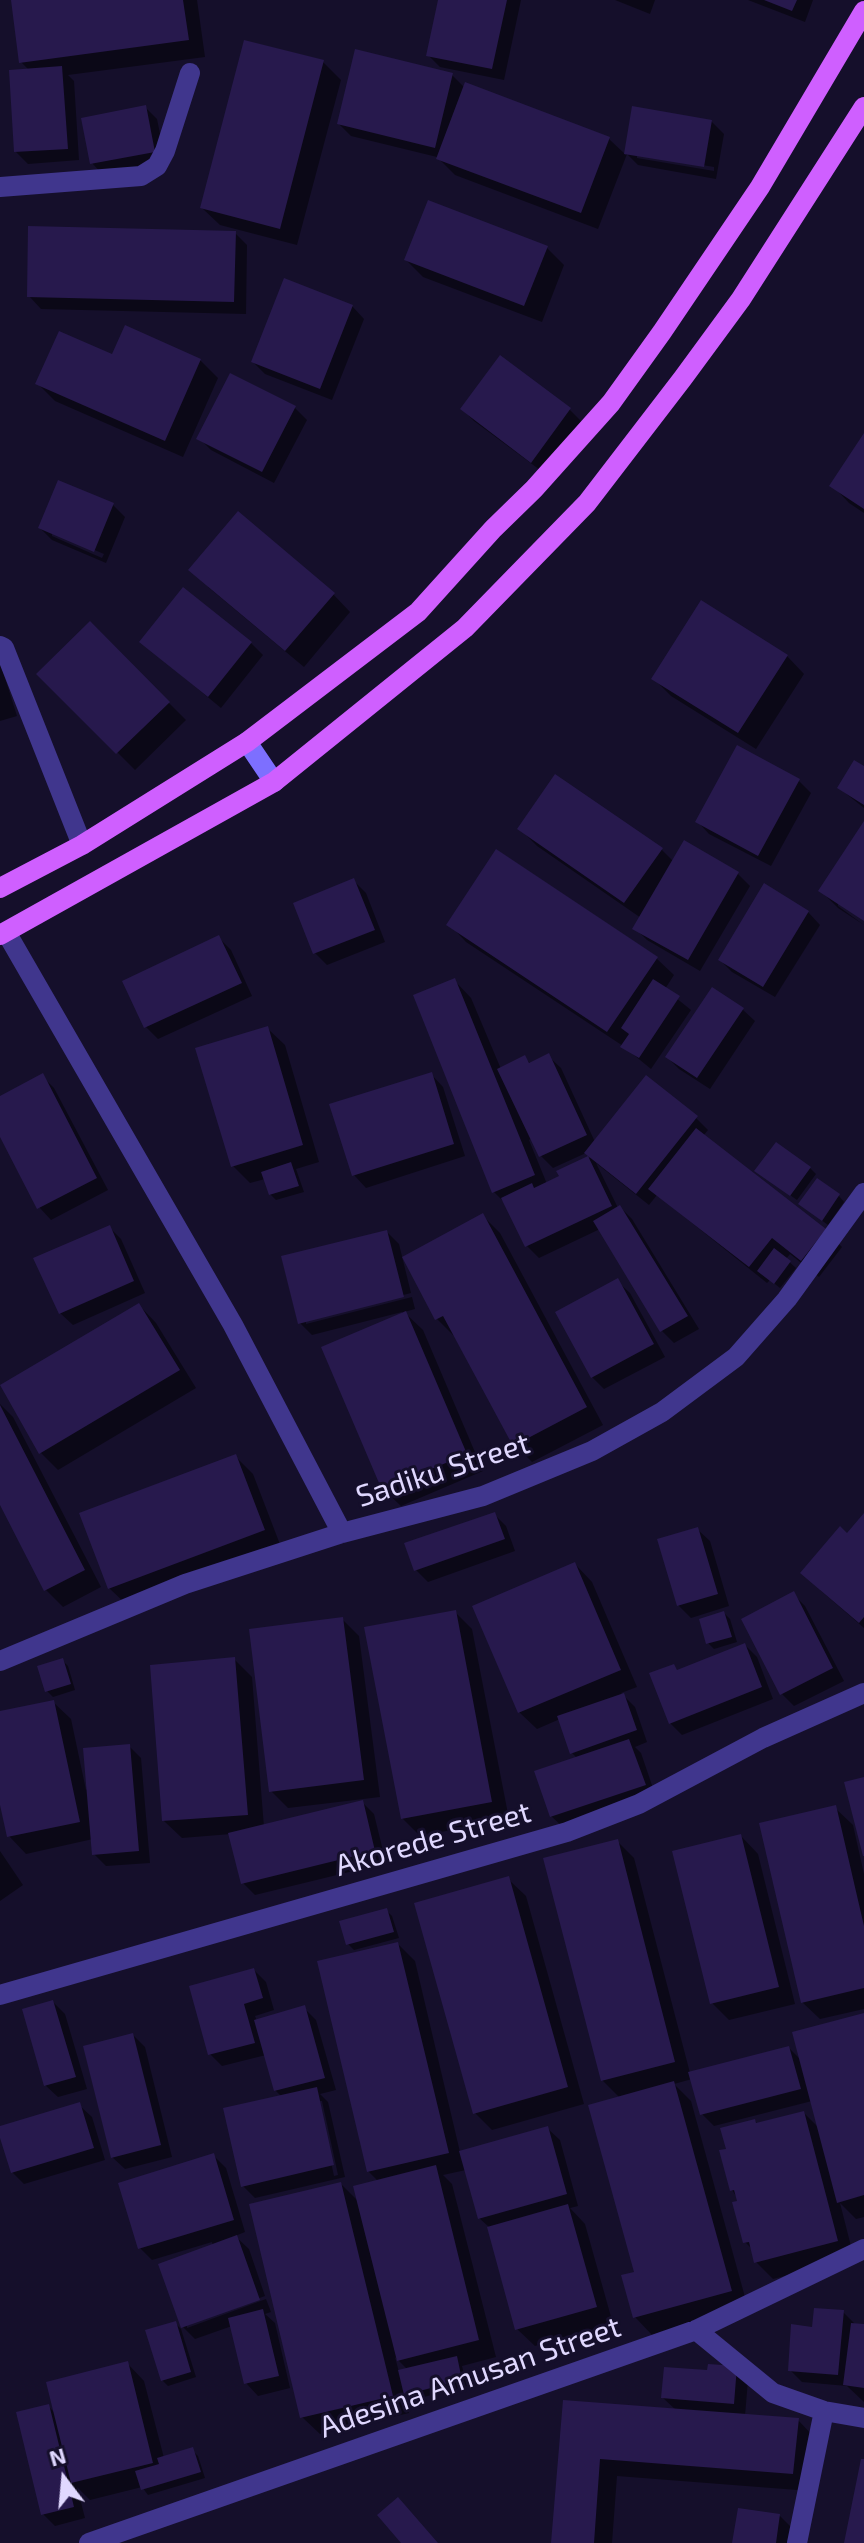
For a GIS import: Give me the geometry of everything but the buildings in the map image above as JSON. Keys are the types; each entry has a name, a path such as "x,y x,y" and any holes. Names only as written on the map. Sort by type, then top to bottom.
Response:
{"main road":[{"path":"0,888 82,845 247,742 418,612 611,403 760,187 864,11"},
{"path":"3,934 274,782 465,628 587,503 741,299 864,107"},
{"path":"247,742 274,782"}],"street":[{"path":"0,187 141,176 157,166 165,151 190,73"},
{"path":"0,646 4,648 82,845"},
{"path":"3,934 233,1325 342,1533"},
{"name":"Sadiku Street","path":"0,1661 185,1584 342,1533 483,1496 592,1451 662,1412 736,1357 787,1299 864,1193"},
{"name":"Akorede Street","path":"0,1995 567,1832 639,1804 763,1738 864,1693"},
{"name":"Adesina Amusan Street","path":"89,2543 696,2330 864,2249"},
{"path":"696,2330 773,2393 824,2411 864,2418"},
{"path":"797,2543 824,2411"}]}
